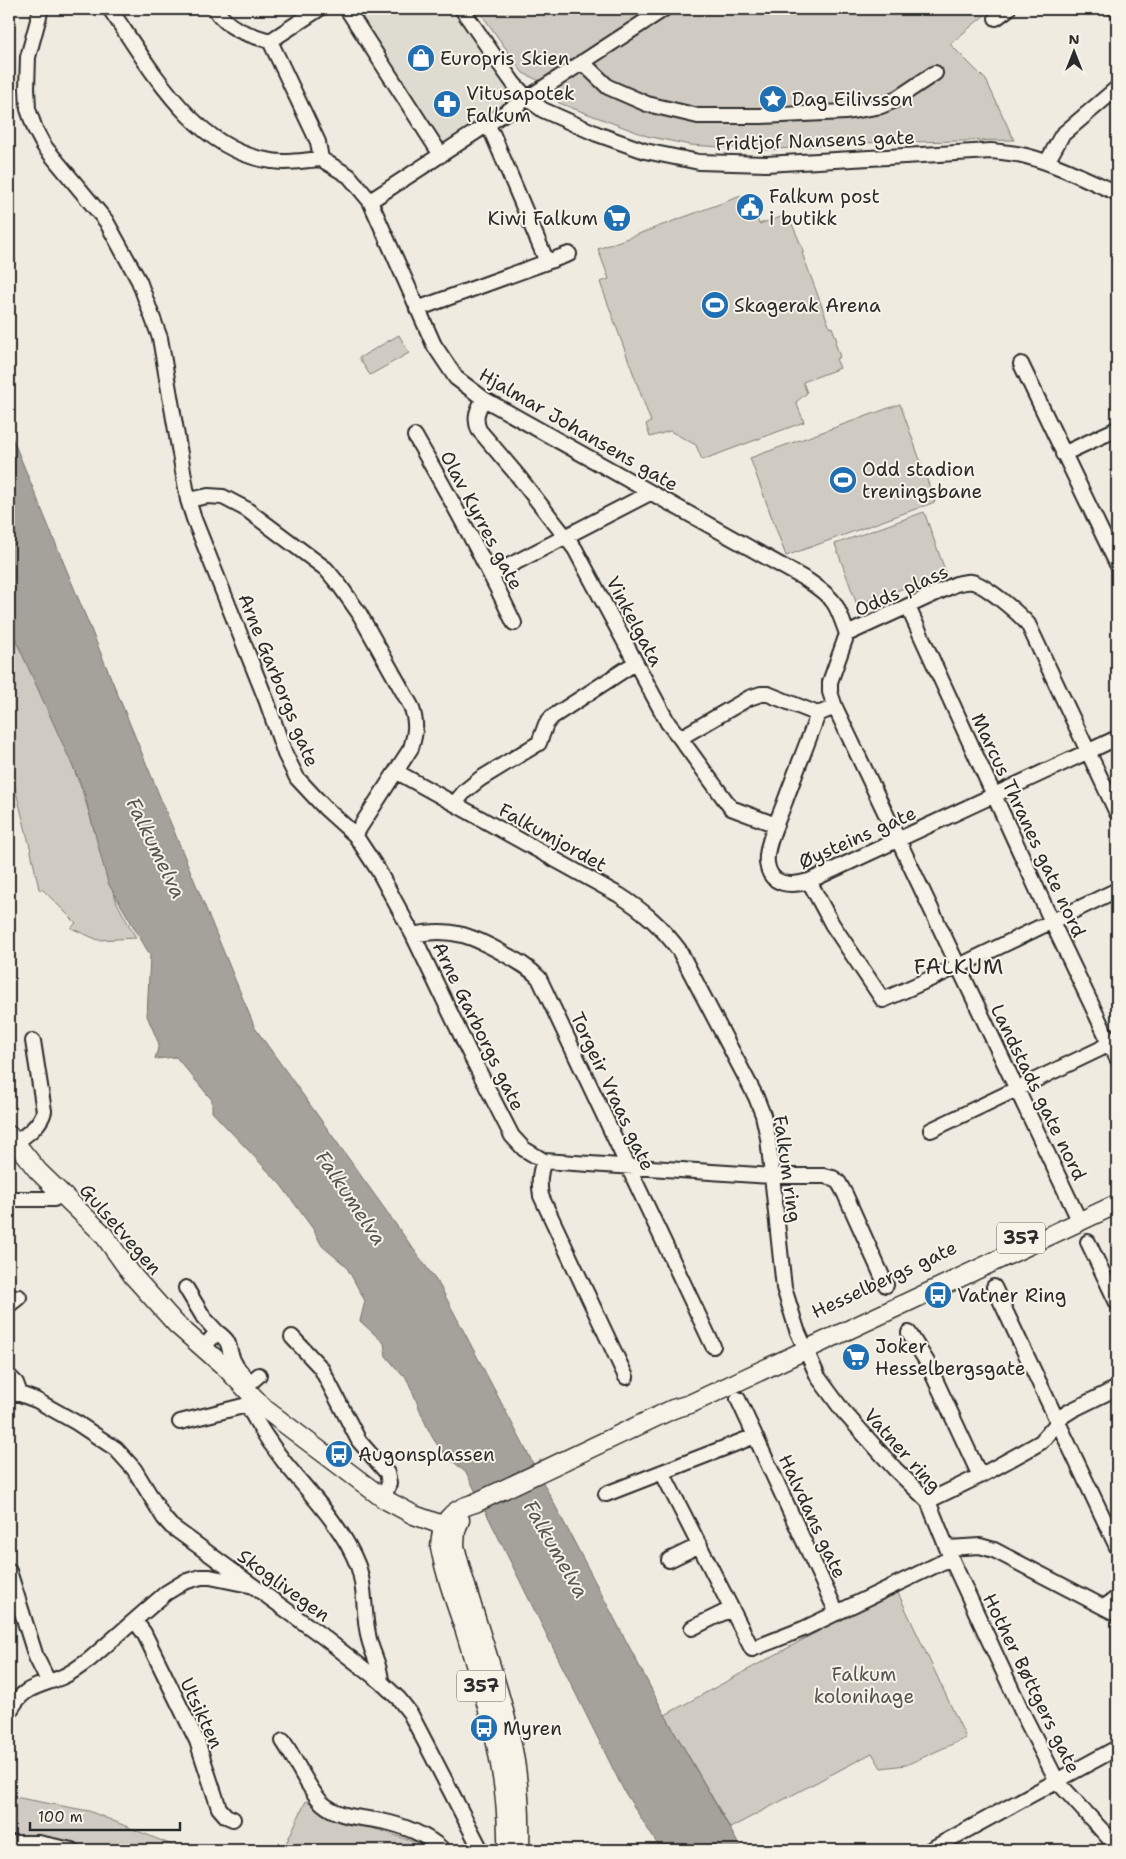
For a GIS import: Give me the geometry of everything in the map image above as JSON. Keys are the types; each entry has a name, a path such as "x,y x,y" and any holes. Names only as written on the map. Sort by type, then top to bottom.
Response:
{"main road":[{"name":"Gulsetvegen","path":"12,1139 38,1171 103,1234 133,1276 176,1324 226,1368 251,1402 273,1416 384,1499 414,1515 449,1528"},
{"name":"Hesselbergs gate","path":"449,1528 453,1512 463,1506 673,1409 690,1404 803,1346 1078,1217 1117,1196"},
{"name":"Hesselbergs gate","path":"1078,1217 1117,1204"},
{"name":"357","path":"507,1850 506,1807 502,1768 482,1688 441,1554 440,1535 449,1528 494,1677 511,1741 520,1811 520,1850"}],"street":[{"name":"Arne Garborgs gate","path":"41,9 28,57 26,88 28,109 35,129 44,146 106,221 140,281 160,338 188,500 285,754 297,778 305,788 355,835 378,870 414,936 471,1056 512,1136 524,1149 544,1162"},
{"path":"110,9 176,103 206,131 233,149 251,157 273,162 321,159 318,142 270,41 241,32 222,20 215,9"},
{"path":"270,41 318,9"},
{"path":"347,9 441,154"},
{"name":"Fridtjof Nansens gate","path":"462,9 514,84 542,110 605,137 644,151 699,162 766,164 991,152 1025,155 1047,162 1117,192"},
{"path":"370,200 664,9"},
{"path":"996,18 1008,9"},
{"path":"582,62 608,87 647,104 698,116 762,116 845,112 881,106 893,101 935,73"},
{"path":"1047,162 1062,135 1117,88"},
{"path":"487,125 493,135 546,262"},
{"name":"Hjalmar Johansens gate","path":"321,159 349,176 370,200 434,345 456,378 484,399 807,580 829,595 836,606 847,634"},
{"path":"418,309 570,254"},
{"path":"1021,364 1117,564"},
{"name":"Vinkelgata","path":"484,399 477,410 476,416 479,430 575,549 668,723 731,808 776,825"},
{"path":"1063,454 1117,430"},
{"name":"Olav Kyrres gate","path":"415,436 491,575 514,623"},
{"path":"491,575 650,493"},
{"path":"188,500 208,496 223,497 234,502 326,569 359,613 411,706 416,721 415,735 411,748 355,835"},
{"name":"Odds plass","path":"847,634 956,584 970,581 981,586 1028,624 1089,751"},
{"name":"Marcus Thranes gate nord","path":"908,607 1052,922 1114,1040 1117,1058"},
{"path":"680,738 760,694 768,694 818,714 835,707 830,692 830,682 847,634"},
{"path":"456,803 465,791 480,779 538,743 546,724 552,717 636,663"},
{"name":"Landstads gate nord","path":"835,707 1078,1217"},
{"name":"Øysteins gate","path":"818,714 776,825 768,852 767,863 770,873 779,882 789,885 809,881 1117,738"},
{"path":"1089,751 1117,814"},
{"name":"Falkumjordet","path":"397,772 456,803 642,910 668,935 679,950"},
{"path":"809,881 832,924 883,1000 959,966 1117,890"},
{"name":"Torgeir Vraas gate","path":"414,936 446,931 469,936 528,967 539,978 713,1346"},
{"name":"Falkum ring","path":"679,950 756,1096 765,1123 784,1288 803,1346"},
{"path":"932,1130 1114,1040"},
{"path":"12,1139 34,1128 44,1111 33,1041"},
{"path":"626,1377 541,1196 539,1177 544,1162 833,1178 839,1183 886,1285"},
{"path":"9,1199 54,1199 61,1193"},
{"path":"1088,1242 1117,1304"},
{"path":"994,1287 1117,1547"},
{"path":"186,1288 204,1318 217,1332 227,1339 232,1358 245,1376 251,1382 260,1375"},
{"path":"203,1348 217,1332"},
{"path":"909,1333 927,1362 980,1476"},
{"path":"292,1337 321,1368 359,1441 387,1473 389,1483 384,1499"},
{"name":"Vatner ring","path":"803,1346 818,1377 843,1411 895,1469 928,1500 949,1553"},
{"name":"Skoglivegen","path":"9,1376 16,1383 14,1394 36,1400 77,1423 116,1449 134,1469 164,1518 171,1526 252,1584 400,1699 410,1713 481,1850"},
{"path":"928,1500 980,1476 1041,1442 1072,1410 1117,1388"},
{"name":"Halvdans gate","path":"738,1399 836,1613"},
{"path":"180,1422 251,1402 267,1438 338,1530 353,1554 360,1574 367,1633 380,1672 380,1682"},
{"path":"606,1494 755,1436"},
{"path":"662,1472 752,1649 836,1613 949,1553 980,1546 994,1550 1117,1614"},
{"path":"669,1560 698,1541"},
{"name":"Hother Bøttgers gate","path":"949,1553 1056,1781 1117,1847"},
{"path":"9,1571 36,1657 48,1681"},
{"path":"9,1712 21,1695 36,1686 61,1678 76,1670 166,1593 184,1582 210,1577 242,1584 252,1584"},
{"path":"1104,1607 1117,1598"},
{"path":"692,1628 731,1609"},
{"name":"Utsikten","path":"135,1621 144,1634 197,1741 219,1808 226,1816 232,1819"},
{"path":"283,1740 314,1793 323,1804 348,1816 383,1821 395,1825 429,1839 443,1850"},
{"path":"930,1850 1117,1748"},
{"path":"9,1843 39,1843 72,1850"}],"shaded area":[{"path":"347,9 464,9 528,99 441,155"}],"green space":[{"path":"478,9 992,9 950,44 986,80 1014,140 852,143 766,150 690,145 647,136 559,103 548,85 523,73"},
{"name":"Skagerak Arena","path":"749,193 759,224 784,216 788,226 792,224 804,252 802,253 830,328 832,327 837,341 835,342 840,357 836,359 840,368 803,382 807,393 796,402 804,422 702,460 696,445 670,431 650,437 646,424 651,422 600,282 609,279 598,249"},
{"path":"399,335 409,353 370,375 359,358"},
{"name":"Odd stadion treningsbane","path":"900,404 935,502 786,556 750,458"},
{"path":"924,512 946,573 857,605 835,544"},
{"path":"9,631 39,680 82,790 117,903 136,938 98,940 71,928 76,923 43,890 39,889 9,764"},
{"name":"Falkum kolonihage","path":"898,1593 966,1738 906,1765 881,1768 872,1753 730,1828 665,1715 839,1620"},
{"path":"9,1796 89,1811 184,1850 9,1850"},
{"path":"306,1801 358,1823 412,1841 455,1846 450,1850 283,1850"}],"water":[{"name":"Falkumelva","path":"9,430 255,1028 440,1286 665,1715 742,1850 661,1850 624,1791 467,1474 449,1458 433,1439 404,1374 402,1375 386,1356 384,1343 360,1321 365,1301 346,1266 322,1246 313,1229 281,1185 212,1112 212,1100 176,1057 155,1059 159,1044 147,1016 150,955 108,883 83,789 9,625"}],"place":[{"name":"Europris Skien","path":"421,58"},
{"name":"Dag Eilivsson","path":"773,99"},
{"name":"Vitusapotek Falkum","path":"447,104"},
{"name":"Falkum post i butikk","path":"750,207"},
{"name":"Kiwi Falkum","path":"617,218"},
{"name":"Skagerak Arena","path":"715,305"},
{"name":"Odd stadion treningsbane","path":"843,480"},
{"name":"Vatner Ring","path":"938,1295"},
{"name":"Joker Hesselbergsgate","path":"856,1357"},
{"name":"Augonsplassen","path":"339,1454"},
{"name":"Myren","path":"484,1728"}],"district":[{"name":"FALKUM","path":"959,967"}]}
